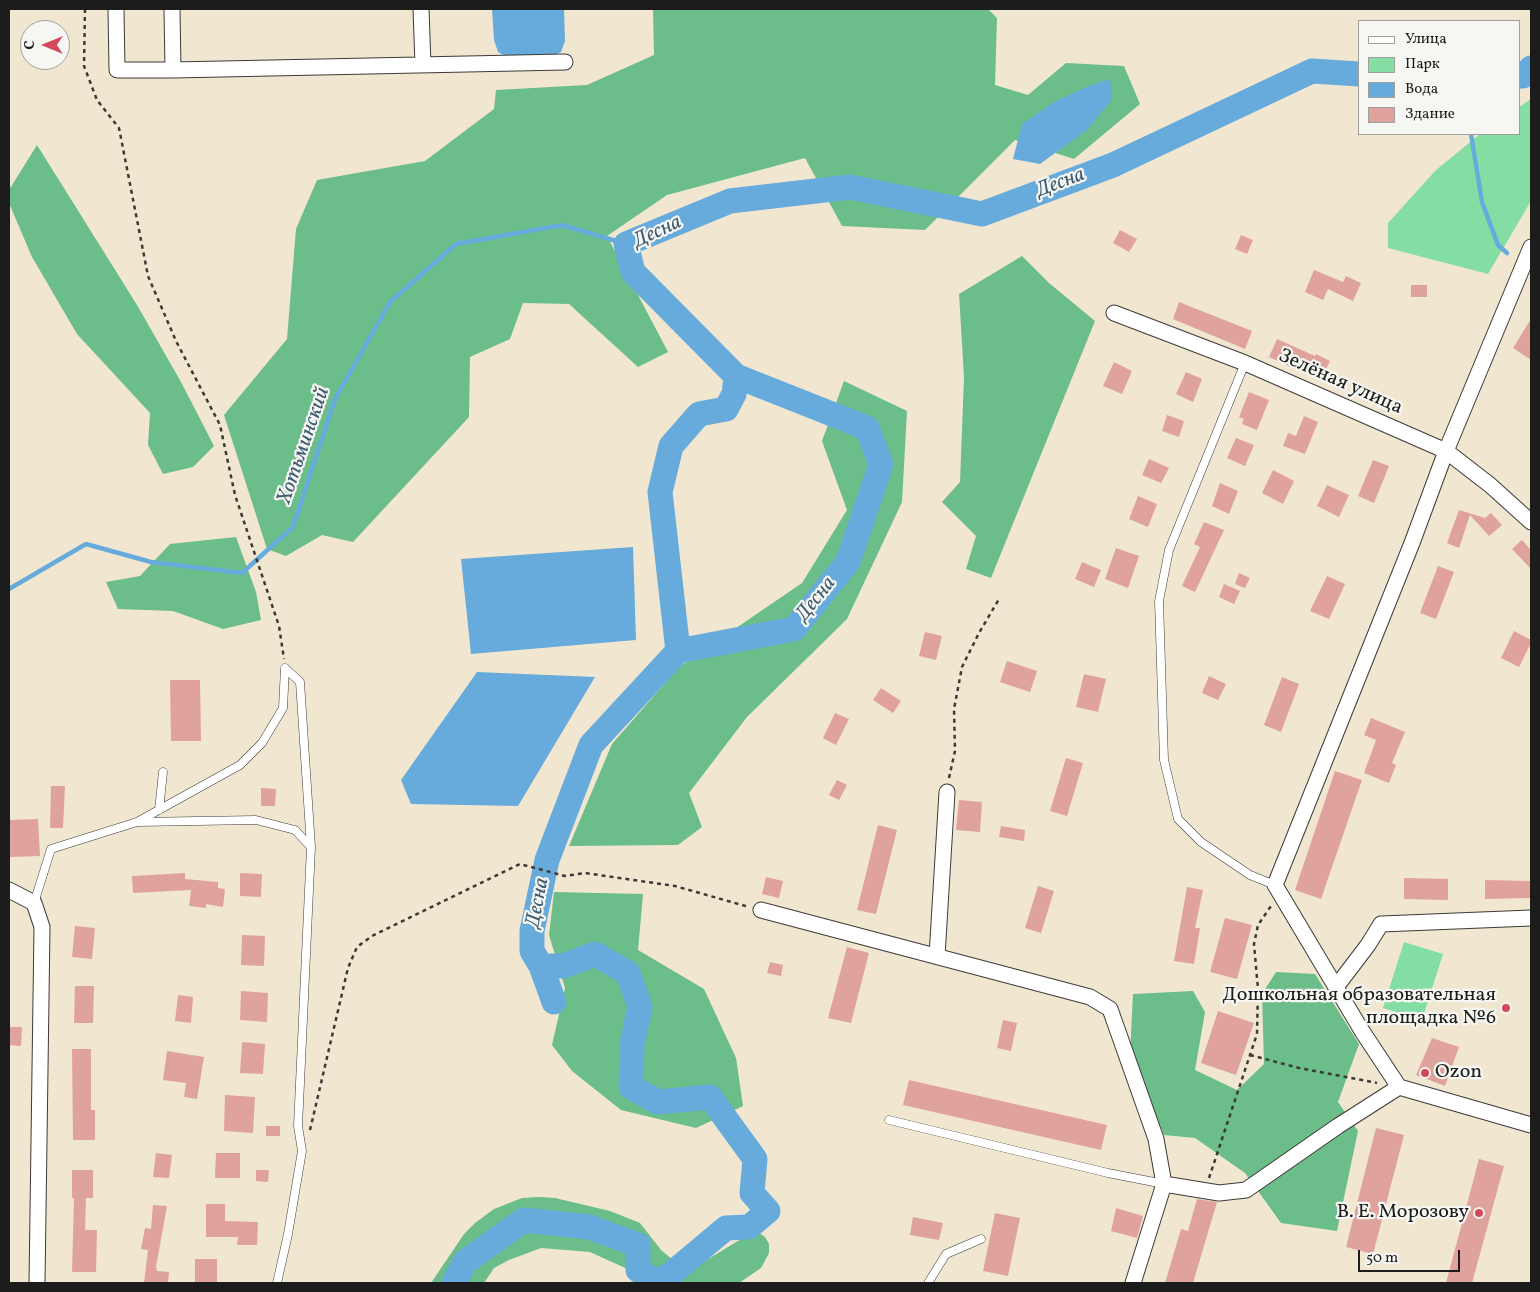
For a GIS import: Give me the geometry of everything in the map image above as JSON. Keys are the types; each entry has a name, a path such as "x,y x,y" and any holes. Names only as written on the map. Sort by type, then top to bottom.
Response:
{"street":[{"path":"116,9 117,70 564,62"},
{"path":"172,9 173,70"},
{"path":"421,9 423,65"},
{"path":"1531,247 1446,451 1277,889 1362,1031 1398,1087 1531,1125"},
{"name":"Зелёная улица","path":"1114,313 1245,363 1446,451 1490,485 1531,522"},
{"path":"937,956 947,792"},
{"path":"9,890 34,903 42,927 37,1283"},
{"path":"761,910 1090,997 1110,1009 1156,1140 1164,1184 1133,1283"},
{"path":"1336,987 1368,945 1381,924 1531,918"},
{"path":"1164,1184 1219,1193 1246,1190 1398,1087"}],"lane":[{"path":"1245,363 1169,550 1159,601 1164,760 1178,819 1201,842 1250,875 1277,889"},
{"path":"34,903 51,850 138,822 240,765 262,744 283,708 285,668"},
{"path":"277,1283 295,1199 302,1151 298,1126 312,847 300,682 285,668"},
{"path":"159,810 163,772"},
{"path":"138,822 256,820 295,830 312,847"},
{"path":"889,1120 1108,1173 1164,1184"},
{"path":"928,1283 946,1254 981,1239"}],"path":[{"path":"84,9 84,66 97,100 119,128 148,276 176,341 220,424 235,495 279,626 285,668"},
{"path":"947,792 954,751 954,709 962,667 999,599"},
{"path":"309,1134 348,968 357,947 372,936 520,864 560,876 585,873 675,886 761,910"},
{"path":"1204,1191 1230,1119 1257,1034 1258,989 1254,944 1258,925 1277,889"},
{"path":"1250,1055 1299,1068 1398,1087"}],"green space":[{"path":"653,9 988,9 997,18 995,85 1028,95 1066,63 1124,66 1140,104 1074,159 1015,140 925,230 842,226 805,158 667,195 607,236 668,352 638,367 569,304 523,303 510,339 470,357 469,417 353,542 322,535 286,556 267,549 224,415 287,339 296,229 317,180 425,161 494,109 496,90 587,85 654,55"},
{"path":"1531,99 1531,201 1488,274 1388,248 1388,223 1436,170 1479,135 1520,135 1520,106"},
{"path":"37,145 137,305 181,382 214,446 193,467 163,474 148,445 150,413 77,334 32,257 9,203 9,190"},
{"path":"1022,256 1049,283 1095,321 991,578 966,569 976,536 942,502 960,482 964,377 959,294"},
{"path":"844,381 907,411 902,502 847,619 747,717 689,793 702,827 678,845 569,846 612,744 679,667 802,583 847,510 822,441"},
{"path":"236,537 256,592 261,620 223,629 173,611 118,609 106,582 140,576 170,544"},
{"path":"554,892 643,894 638,950 704,989 736,1058 743,1106 696,1128 621,1110 572,1071 552,1045 565,988 549,935"},
{"path":"1404,942 1443,954 1422,1020 1383,1008"},
{"path":"1276,972 1315,974 1359,1044 1338,1102 1358,1131 1337,1231 1281,1223 1245,1173 1195,1138 1164,1135 1130,1054 1133,994 1193,991 1205,1012 1195,1070 1237,1090 1264,1064 1262,994"},
{"path":"522,1198 555,1198 610,1211 640,1223 661,1250 674,1261 681,1264 705,1261 751,1233 758,1232 765,1237 769,1244 769,1253 761,1268 739,1283 653,1283 590,1252 541,1248 494,1268 484,1283 431,1283 464,1234 475,1223 494,1209"}],"water":[{"path":"492,9 564,9 565,41 561,52 550,57 509,58 498,52 494,40"},
{"path":"1110,79 1112,99 1087,130 1040,164 1013,159 1022,124 1054,102 1091,85"},
{"path":"633,547 636,640 471,654 461,559"},
{"path":"477,672 595,677 518,806 411,804 401,780"}],"building":[{"path":"1120,230 1137,239 1129,252 1113,243"},
{"path":"1241,235 1253,240 1247,254 1235,249"},
{"path":"1314,270 1343,282 1346,276 1361,283 1353,301 1328,289 1323,300 1305,292"},
{"path":"1411,285 1427,285 1427,297 1411,297"},
{"path":"1179,302 1252,331 1245,349 1173,319"},
{"path":"1531,319 1531,360 1513,348"},
{"path":"1277,339 1330,361 1323,375 1293,361 1291,367 1269,357"},
{"path":"1114,362 1132,371 1122,394 1103,386"},
{"path":"1186,372 1202,379 1193,402 1176,394"},
{"path":"1249,392 1269,400 1257,430 1242,424 1244,419 1239,417"},
{"path":"1167,415 1184,421 1179,437 1162,431"},
{"path":"1304,416 1318,422 1305,454 1283,446 1288,433 1296,436"},
{"path":"1236,438 1254,445 1245,466 1227,458"},
{"path":"1149,459 1169,468 1161,483 1142,475"},
{"path":"1373,460 1389,466 1374,503 1358,496"},
{"path":"1273,470 1294,481 1283,504 1262,493"},
{"path":"1220,483 1238,491 1229,514 1212,506"},
{"path":"1327,485 1349,495 1339,517 1317,506"},
{"path":"1138,496 1157,504 1148,527 1129,519"},
{"path":"1459,510 1485,518 1491,513 1502,525 1489,536 1470,515 1459,548 1447,543"},
{"path":"1204,522 1224,530 1195,592 1182,586 1200,547 1194,544"},
{"path":"1522,540 1531,550 1531,569 1512,549"},
{"path":"1116,548 1139,556 1128,588 1105,579"},
{"path":"1082,562 1101,570 1094,587 1075,579"},
{"path":"1438,566 1454,572 1436,619 1420,613"},
{"path":"1239,573 1250,578 1245,588 1235,584"},
{"path":"1327,576 1345,584 1329,619 1310,611"},
{"path":"1224,584 1240,591 1234,604 1219,597"},
{"path":"1514,631 1531,640 1519,667 1501,658"},
{"path":"925,632 942,636 936,660 919,656"},
{"path":"1007,661 1037,671 1030,692 1000,682"},
{"path":"1084,674 1106,679 1098,712 1076,707"},
{"path":"1209,676 1226,684 1218,700 1202,693"},
{"path":"1282,677 1299,684 1281,732 1264,725"},
{"path":"170,680 200,680 201,741 171,741"},
{"path":"881,688 901,701 893,713 873,700"},
{"path":"835,713 849,719 836,745 823,738"},
{"path":"1371,718 1405,732 1392,763 1396,765 1389,783 1364,773 1376,740 1364,735"},
{"path":"1066,758 1083,763 1067,816 1050,811"},
{"path":"1335,771 1362,780 1321,899 1295,890"},
{"path":"837,780 847,785 839,800 829,795"},
{"path":"51,786 65,786 63,828 50,828"},
{"path":"261,788 276,789 275,806 261,806"},
{"path":"959,800 982,802 980,832 956,830"},
{"path":"38,819 40,856 9,857 9,820"},
{"path":"878,825 897,830 876,914 857,910"},
{"path":"1001,826 1025,830 1024,841 999,837"},
{"path":"185,873 185,879 218,882 218,888 225,889 223,907 206,904 206,908 189,906 191,890 133,893 132,876"},
{"path":"240,873 262,874 261,897 240,896"},
{"path":"766,877 783,881 779,898 762,894"},
{"path":"1404,878 1448,879 1448,900 1404,899"},
{"path":"1485,880 1531,881 1531,898 1485,899"},
{"path":"1038,886 1054,891 1041,933 1025,928"},
{"path":"1187,887 1203,890 1195,928 1200,928 1194,964 1174,961"},
{"path":"1225,918 1252,925 1237,979 1210,972"},
{"path":"75,926 95,928 92,959 72,957"},
{"path":"242,935 265,936 264,966 241,965"},
{"path":"847,947 869,953 851,1023 828,1018"},
{"path":"770,962 783,965 781,976 767,973"},
{"path":"75,986 94,986 93,1023 74,1023"},
{"path":"241,991 268,993 267,1022 240,1020"},
{"path":"178,995 193,997 191,1023 175,1021"},
{"path":"1218,1011 1254,1023 1236,1075 1201,1063"},
{"path":"1003,1020 1017,1023 1011,1051 997,1048"},
{"path":"9,1027 22,1027 21,1046 9,1045"},
{"path":"1432,1038 1459,1047 1445,1086 1416,1075"},
{"path":"242,1042 265,1044 263,1074 240,1073"},
{"path":"72,1049 91,1049 91,1110 95,1110 95,1140 73,1140"},
{"path":"167,1051 204,1057 197,1099 184,1097 186,1083 163,1080"},
{"path":"909,1080 1107,1125 1101,1150 903,1105"},
{"path":"225,1095 255,1097 253,1133 224,1131"},
{"path":"266,1126 280,1126 280,1136 266,1136"},
{"path":"1376,1128 1404,1135 1373,1254 1346,1247"},
{"path":"156,1153 172,1155 169,1178 153,1177"},
{"path":"216,1153 240,1153 240,1178 215,1178"},
{"path":"1479,1159 1504,1166 1472,1283 1446,1283"},
{"path":"72,1170 93,1170 93,1198 86,1198 85,1230 97,1230 96,1272 72,1272 74,1198 72,1198"},
{"path":"256,1170 269,1170 268,1182 256,1181"},
{"path":"1197,1199 1217,1202 1193,1283 1165,1283 1181,1229 1188,1231"},
{"path":"206,1204 225,1204 225,1221 258,1222 257,1245 237,1245 238,1237 206,1237"},
{"path":"153,1205 167,1206 156,1267 157,1271 169,1272 168,1283 144,1283 148,1250 141,1249 145,1228 151,1229"},
{"path":"1116,1208 1143,1216 1137,1238 1111,1231"},
{"path":"995,1213 1020,1218 1008,1276 983,1271"},
{"path":"913,1217 943,1223 939,1240 910,1235"},
{"path":"195,1259 217,1259 217,1282 195,1282"}],"waterway":[{"name":"Десна","path":"1520,76 1523,76 1531,68"},
{"name":"Десна","path":"454,1283 465,1262 524,1220 589,1227 638,1245 638,1270 656,1282 671,1274 726,1228 749,1227 768,1211 752,1193 755,1159 710,1097 658,1102 631,1087 632,1044 640,1007 628,973 595,954 563,966 541,966 532,951 532,931 547,860 591,745 678,651 794,629 848,562 881,464 867,428 736,376 633,272 626,244 730,201 850,187 982,214 1113,165 1312,71 1358,74"},
{"path":"1471,135 1482,202 1498,245 1507,253"},
{"name":"Хотьминский","path":"9,589 86,544 151,562 242,573 293,527 335,399 390,302 456,244 562,225 626,244"},
{"path":"678,651 660,492 671,446 699,414 726,409 734,394 736,376"},
{"path":"541,966 554,1002"}],"place":[{"name":"Дошкольная образовательная площадка №6","path":"1506,1008"},
{"name":"Ozon","path":"1425,1073"},
{"name":"В. Е. Морозову","path":"1479,1213"}]}
